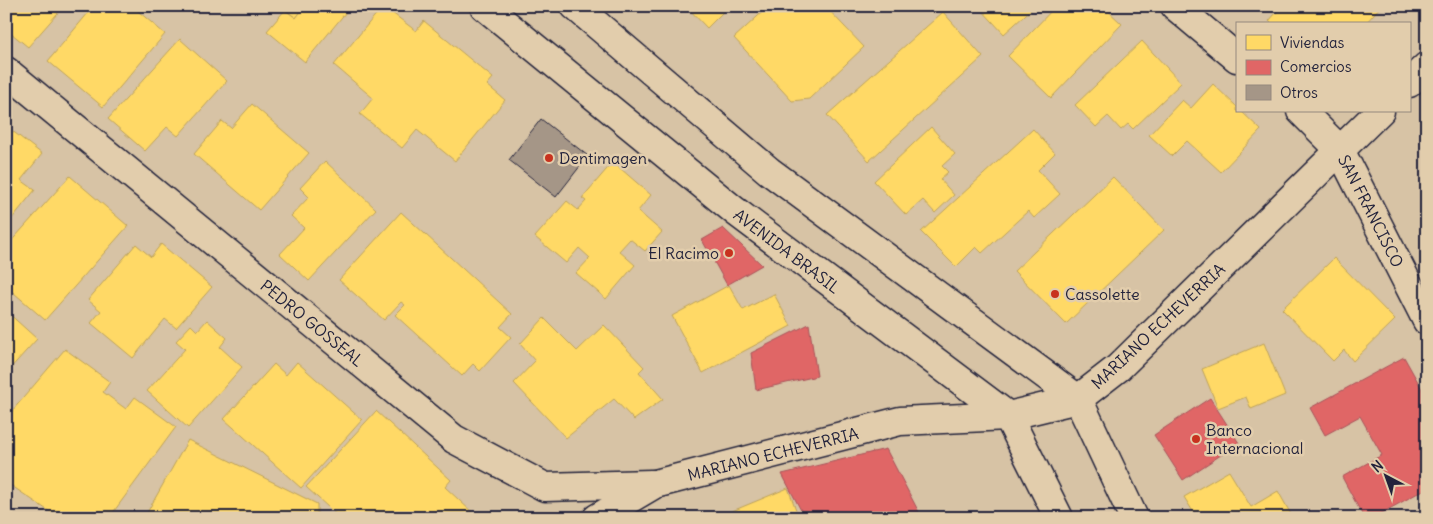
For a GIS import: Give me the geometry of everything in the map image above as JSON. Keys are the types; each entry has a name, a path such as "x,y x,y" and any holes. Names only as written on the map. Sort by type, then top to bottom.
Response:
{"street":[{"name":"AVENIDA BRASIL","path":"484,6 735,211 1008,416 1059,518"},
{"path":"575,6 768,171 1078,399 1134,518"},
{"path":"1175,6 1236,57"},
{"path":"1410,82 1427,66"},
{"name":"PEDRO GOSSEAL","path":"6,71 454,439 545,487 655,484"},
{"name":"SAN FRANCISCO","path":"1301,112 1340,150 1427,321"},
{"name":"MARIANO ECHEVERRIA","path":"597,518 655,484 900,421 1008,416 1078,399 1118,368 1379,112"}],"building: Viviendas":[{"path":"6,6 64,6 28,47 6,29"},
{"path":"94,6 98,6 104,11 109,6 132,6 165,34 103,107 48,61"},
{"path":"281,6 305,6 296,18"},
{"path":"305,6 351,6 305,62 267,31 285,10 296,18"},
{"path":"383,6 416,31 424,21 493,78 487,85 505,100 455,161 417,130 402,148 360,114 373,98 334,65"},
{"path":"686,6 729,6 707,28"},
{"path":"769,6 825,6 864,47 809,99 792,101 734,38"},
{"path":"981,6 1035,6 1004,34 980,8"},
{"path":"1056,6 1103,6 1122,24 1051,98 1008,56"},
{"path":"1282,6 1381,6 1367,22 1269,21"},
{"path":"943,12 983,57 869,161 827,115"},
{"path":"180,39 227,81 178,136 167,127 145,151 108,119"},
{"path":"1142,41 1181,83 1133,129 1128,124 1121,130 1108,116 1096,127 1075,105"},
{"path":"1213,84 1236,106 1236,112 1242,112 1261,130 1221,172 1187,141 1172,156 1149,135 1182,100 1191,108"},
{"path":"252,104 309,153 259,210 194,154 222,121 231,128"},
{"path":"6,126 42,154 21,180 35,190 10,221 6,219"},
{"path":"931,127 955,154 942,166 948,172 940,179 954,195 935,213 923,200 906,215 874,181"},
{"path":"1033,129 1055,153 1038,170 1060,194 1034,218 1028,211 982,253 976,247 956,267 921,232"},
{"path":"325,161 376,209 309,281 280,254 304,228 291,216 309,197 300,188"},
{"path":"613,162 651,195 638,211 662,232 645,251 630,239 619,251 635,265 606,299 576,273 590,258 579,248 566,263 535,237 567,201 578,210 586,201 582,198"},
{"path":"70,176 128,226 45,320 6,286 6,247"},
{"path":"1113,177 1164,230 1066,324 1014,271"},
{"path":"401,212 512,314 500,327 511,337 480,371 473,364 462,376 395,315 405,305 401,302 384,320 339,280"},
{"path":"136,244 151,257 161,244 212,287 176,328 165,319 133,358 91,323 101,311 88,300"},
{"path":"1334,258 1395,320 1353,361 1344,350 1333,361 1282,309"},
{"path":"729,285 743,310 774,294 791,326 703,373 672,316"},
{"path":"6,311 37,339 6,373"},
{"path":"544,318 577,351 604,325 644,367 639,372 663,399 634,420 614,399 566,438 514,383 535,361 520,344"},
{"path":"207,320 227,338 220,347 242,367 188,428 147,391 185,349 176,341 191,325 197,331"},
{"path":"1264,343 1285,395 1251,409 1246,397 1218,408 1202,369"},
{"path":"65,349 110,382 103,392 126,409 135,397 176,427 109,518 59,518 6,482 6,418"},
{"path":"297,362 362,420 301,488 224,419 274,364 286,375"},
{"path":"376,411 451,480 445,487 473,513 468,518 340,518 306,487"},
{"path":"188,440 317,504 317,518 144,518"},
{"path":"1229,471 1251,507 1278,491 1293,518 1197,518 1184,497"},
{"path":"788,488 799,518 727,518 725,514"}],"building: Comercios":[{"name":"El Racimo","path":"723,228 762,265 727,285 702,240"},
{"path":"809,324 817,376 756,390 751,353"},
{"path":"1404,357 1427,398 1427,488 1373,518 1364,518 1342,477 1382,455 1360,416 1325,435 1310,408"},
{"name":"Banco Internacional","path":"1210,398 1239,443 1183,480 1154,435"},
{"path":"886,449 922,518 805,518 782,474"}],"building: Otros":[{"name":"Dentimagen","path":"541,119 588,156 556,197 509,160"}],"place":[{"name":"Dentimagen","path":"549,158"},
{"name":"El Racimo","path":"729,253"},
{"name":"Cassolette","path":"1055,294"},
{"name":"Banco Internacional","path":"1196,439"}]}
